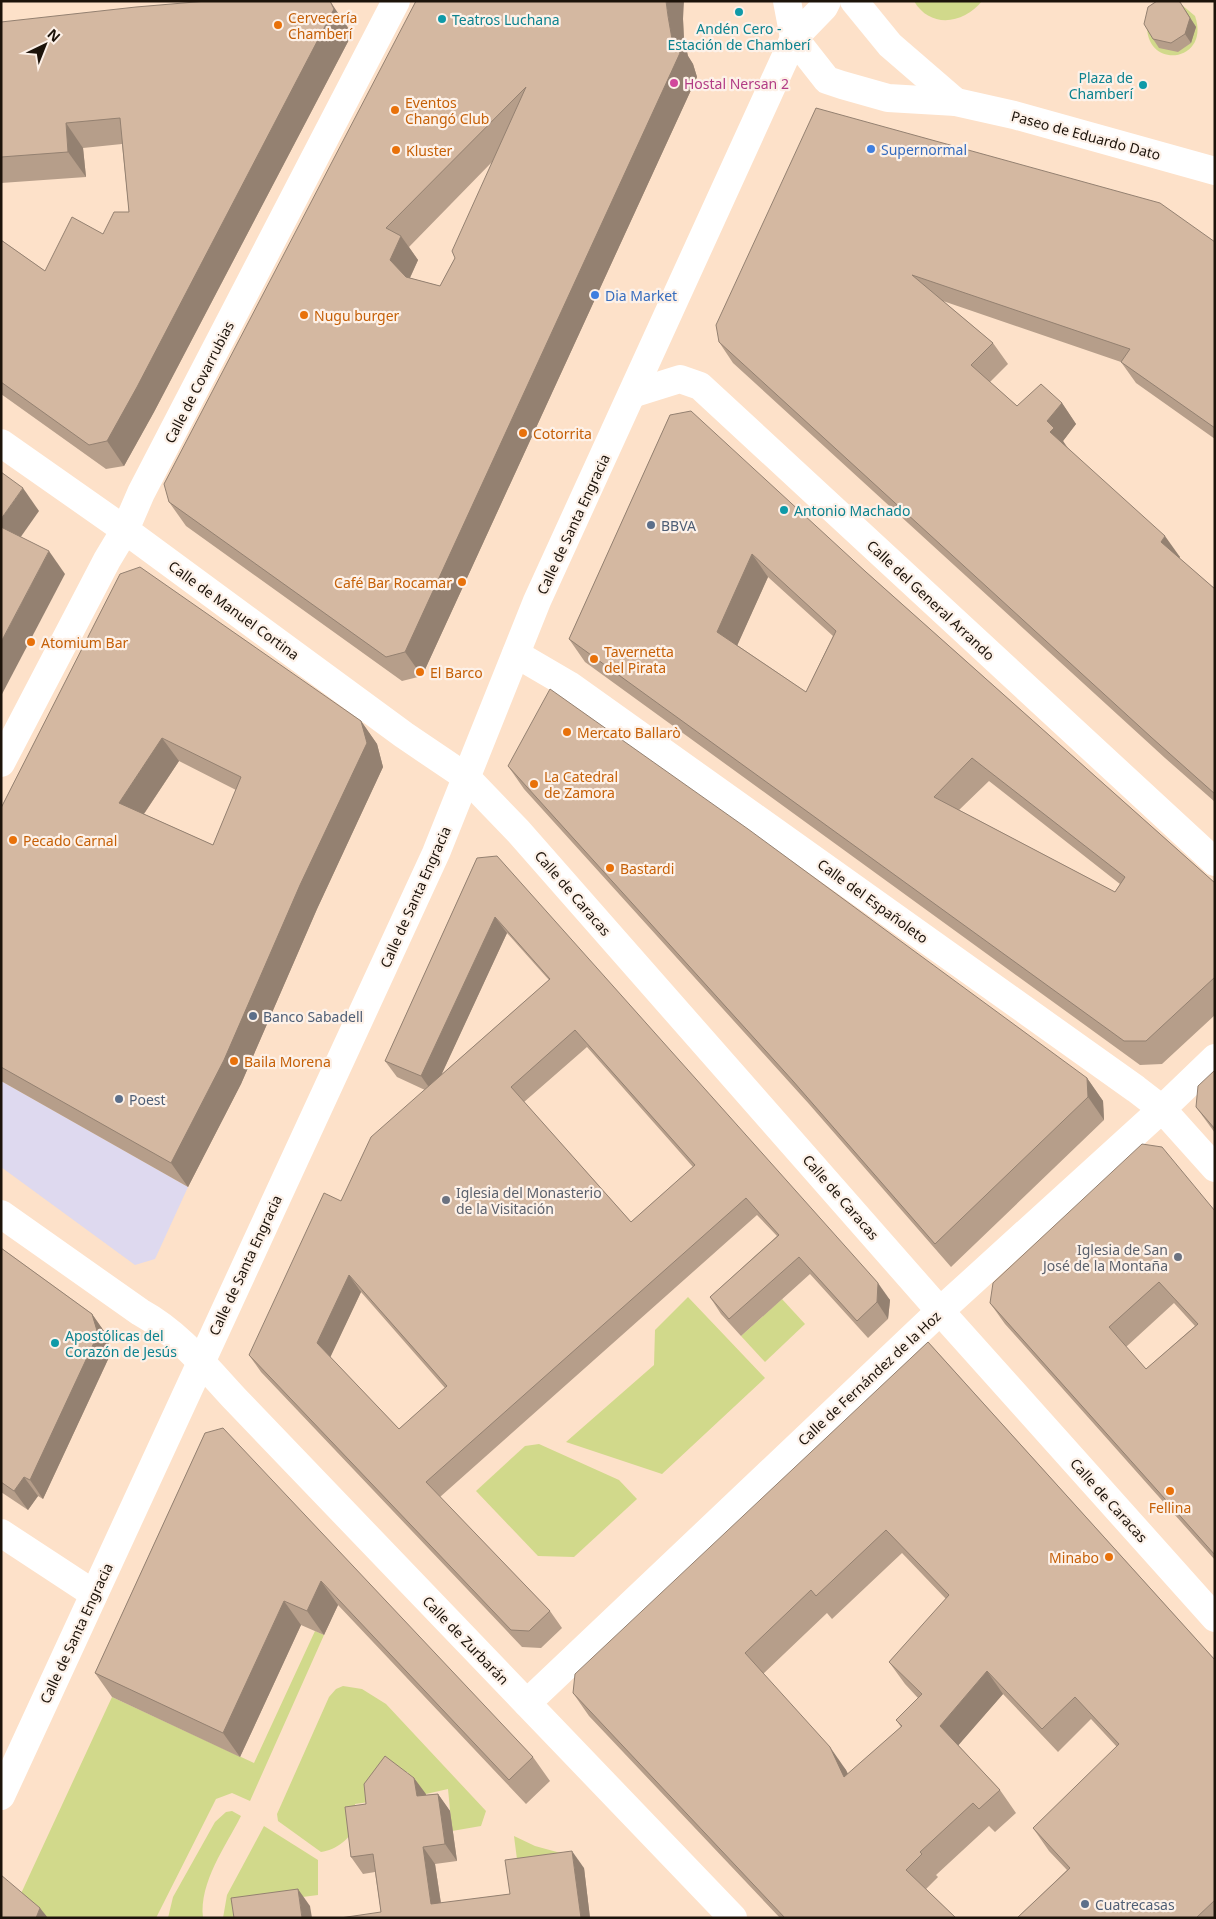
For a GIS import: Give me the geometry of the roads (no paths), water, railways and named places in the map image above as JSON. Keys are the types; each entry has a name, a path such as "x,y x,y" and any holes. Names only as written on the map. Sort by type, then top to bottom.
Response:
{"street":[{"name":"Calle de Covarrubias","path":"1,763 107,560 126,530 141,493 396,1"},
{"path":"787,1 794,38"},
{"name":"Calle de Santa Engracia","path":"1,1796 432,861 516,654 794,38 824,8 827,1"},
{"path":"854,1 890,45 956,102"},
{"name":"Paseo de Eduardo Dato","path":"794,38 827,80 888,98 956,102 1014,115 1215,171"},
{"name":"Calle del General Arrando","path":"632,394 680,379 700,386 1215,862"},
{"name":"Calle de Manuel Cortina","path":"1,444 126,530 404,735 466,777"},
{"name":"Calle del Españoleto","path":"516,654 569,684 1162,1109 1215,1168"},
{"name":"Calle de Caracas","path":"466,777 518,831 940,1311 1215,1618"},
{"name":"Calle de Fernández de la Hoz","path":"527,1702 940,1311 1162,1109 1215,1058"},
{"name":"Calle de Zurbarán","path":"1,1214 140,1312 162,1325 201,1361 244,1409 733,1918"},
{"path":"1,1533 94,1594"}],"place":[{"name":"Andén Cero - Estación de Chamberí","path":"739,12"},
{"name":"Teatros Luchana","path":"442,19"},
{"name":"Cervecería Chamberí","path":"278,25"},
{"name":"Hostal Nersan 2","path":"674,83"},
{"name":"Plaza de Chamberí","path":"1143,85"},
{"name":"Eventos Changó Club","path":"395,110"},
{"name":"Supernormal","path":"871,149"},
{"name":"Kluster","path":"396,150"},
{"name":"Dia Market","path":"595,295"},
{"name":"Nugu burger","path":"304,315"},
{"name":"Cotorrita","path":"523,433"},
{"name":"Antonio Machado","path":"784,510"},
{"name":"BBVA","path":"651,525"},
{"name":"Café Bar Rocamar","path":"462,582"},
{"name":"Atomium Bar","path":"31,642"},
{"name":"Tavernetta del Pirata","path":"594,659"},
{"name":"El Barco","path":"420,672"},
{"name":"Mercato Ballarò","path":"567,732"},
{"name":"La Catedral de Zamora","path":"534,784"},
{"name":"Pecado Carnal","path":"13,840"},
{"name":"Bastardi","path":"610,868"},
{"name":"Banco Sabadell","path":"253,1016"},
{"name":"Baila Morena","path":"234,1061"},
{"name":"Poest","path":"119,1099"},
{"name":"Iglesia del Monasterio de la Visitación","path":"446,1200"},
{"name":"Iglesia de San José de la Montaña","path":"1178,1257"},
{"name":"Apostólicas del Corazón de Jesús","path":"55,1343"},
{"name":"Fellina","path":"1170,1491"},
{"name":"Minabo","path":"1109,1557"},
{"name":"Cuatrecasas","path":"1085,1904"}]}
